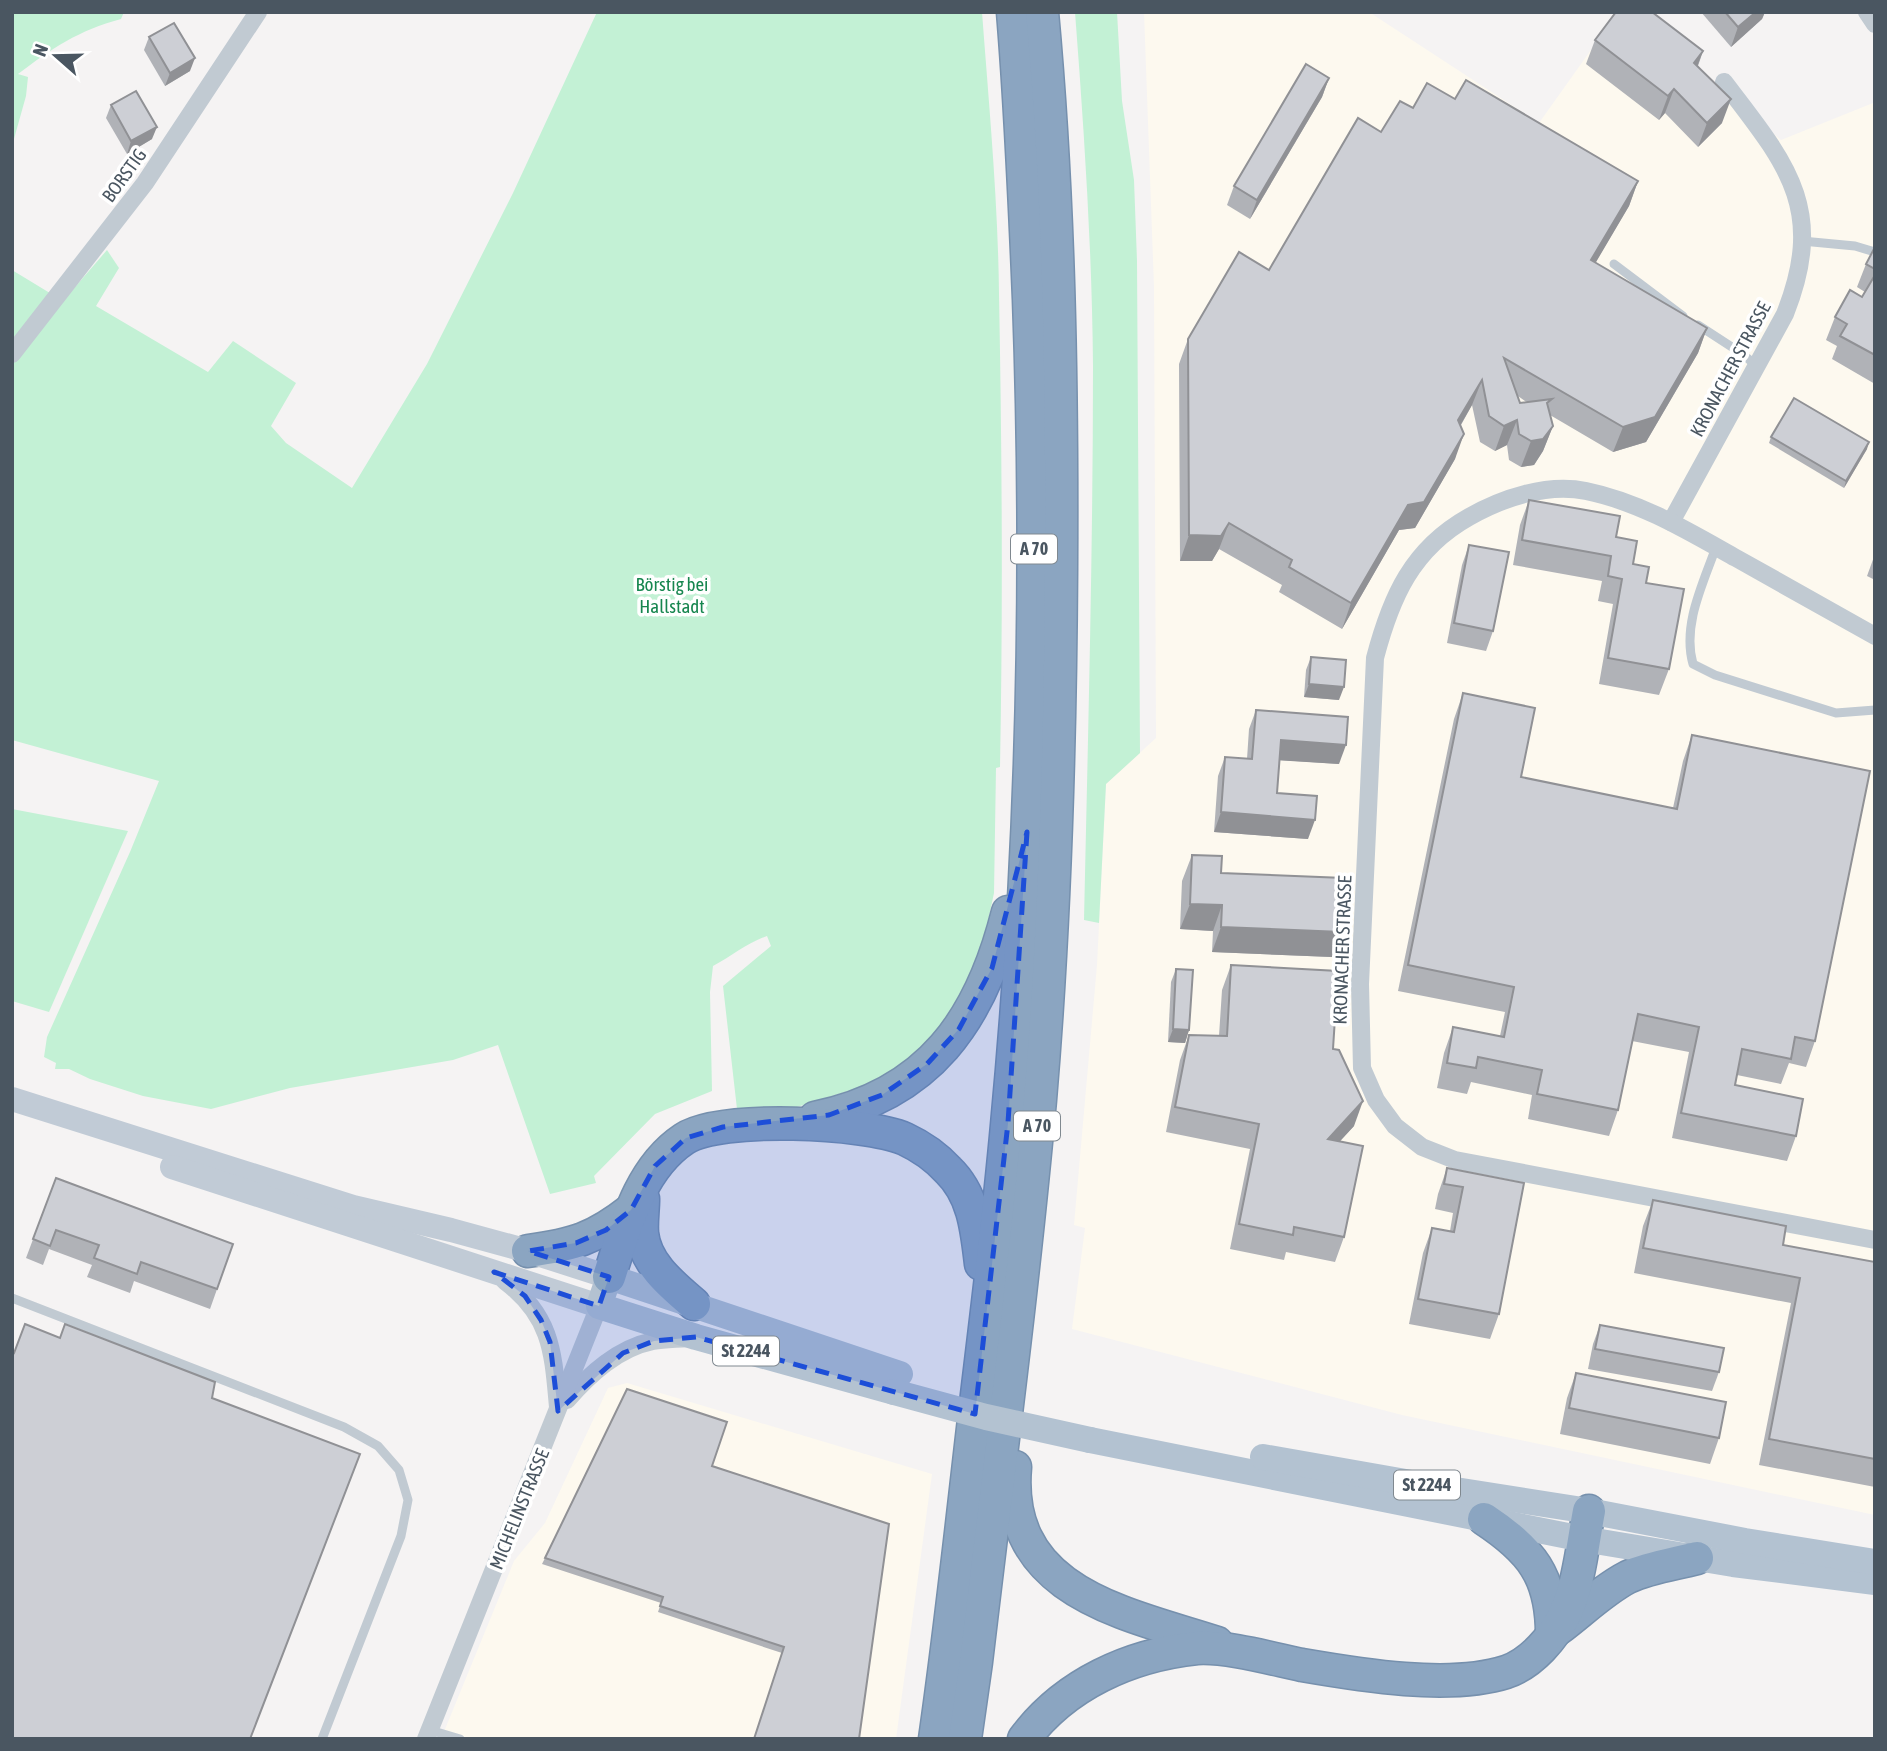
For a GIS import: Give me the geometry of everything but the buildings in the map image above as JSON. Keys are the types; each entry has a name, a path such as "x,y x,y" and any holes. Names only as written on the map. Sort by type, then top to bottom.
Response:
{"highway":[{"name":"A 70","path":"935,1739 1008,1123 1027,832 1033,653 1034,433 1020,99 1013,12"},
{"name":"A 70","path":"965,1739 1040,1099 1055,866 1060,718 1061,428 1049,98 1042,12"},
{"path":"604,1291 637,1199 655,1166 686,1138 702,1131 723,1127 789,1123 829,1115 863,1104 904,1082 944,1047 971,1011 992,968 1027,832"},
{"path":"789,1123 887,1134 905,1139 950,1171 970,1201 977,1227 984,1342"},
{"path":"528,1251 576,1243 606,1230 637,1199"},
{"path":"637,1199 642,1236 655,1268 694,1304"},
{"path":"1008,1385 1017,1441 1013,1486 1015,1507 1019,1525 1037,1559 1067,1585 1095,1601 1252,1654"},
{"path":"1484,1519 1513,1539 1540,1572 1552,1615 1552,1634"},
{"path":"1024,1739 1046,1713 1081,1685 1134,1661 1200,1648 1407,1678 1467,1680 1507,1671 1528,1661 1552,1634 1565,1614 1572,1595 1586,1525"},
{"path":"1552,1634 1629,1577 1697,1558"}],"main road":[{"name":"St 2244","path":"12,1099 353,1207 528,1251 696,1337 897,1383 988,1399 1093,1431 1484,1519 1586,1525 1745,1541 1875,1562"},
{"name":"St 2244","path":"12,1114 494,1272 694,1304 897,1383"},
{"name":"St 2244","path":"1093,1431 1265,1457 1417,1484 1586,1525 1697,1558 1875,1583"}],"street":[{"name":"BORSTIG","path":"12,354 145,183 258,12"},
{"path":"1867,12 1875,24"},
{"name":"KRONACHER STRASSE","path":"1671,522 1785,314 1793,293 1801,254 1799,205 1788,171 1768,139 1724,82"},
{"name":"KRONACHER STRASSE","path":"1875,636 1671,522 1632,504 1584,490 1538,491 1492,504 1459,523 1426,548 1400,585 1384,624 1375,658 1360,984 1362,1068 1376,1100 1395,1126 1422,1147 1455,1160 1875,1240"},
{"path":"494,1272 525,1296 541,1320 550,1342 558,1411"},
{"name":"MICHELINSTRASSE","path":"428,1734 604,1291"},
{"path":"558,1411 604,1364 623,1353 653,1341 696,1337"}],"lane":[{"path":"1802,241 1855,246 1875,253"},
{"path":"1614,264 1690,321 1741,352 1757,366"},
{"path":"1716,547 1693,609 1689,650 1693,664 1715,675 1836,712 1875,710"},
{"path":"12,1298 344,1427 378,1446 399,1470 408,1500 401,1536 322,1739"},
{"path":"428,1734 460,1739"}],"highlighted area":[{"path":"1027,832 1008,1123 975,1414 696,1337 654,1341 623,1353 558,1411 550,1342 541,1320 525,1296 494,1272 599,1306 609,1277 528,1251 576,1243 606,1230 631,1210 655,1166 686,1138 723,1127 829,1115 882,1095 927,1064 959,1029 992,968"}],"shaded area":[{"path":"1144,12 1369,12 1539,123 1618,12 1632,12 1781,140 1873,103 1875,106 1875,1515 1402,1415 1072,1329 1085,1228 1074,1225 1097,965 1106,784 1156,738 1154,287"},
{"path":"627,1383 932,1474 896,1739 441,1739 514,1561 545,1523 608,1388"}],"green space":[{"path":"12,12 124,12 121,19 66,41 18,74 28,77 26,96 12,146"},
{"name":"Börstig bei Hallstadt","path":"597,12 982,12 998,259 1001,708 1000,767 996,768 994,893 984,940 972,977 950,1017 933,1039 910,1059 874,1083 797,1107 737,1109 723,986 771,946 767,936 753,942 713,966 710,992 712,1091 655,1114 594,1176 596,1183 550,1194 498,1045 453,1060 290,1088 211,1109 143,1096 90,1079 69,1069 55,1069 56,1063 44,1057 47,1037 159,781 12,740 12,270 63,301 107,250 119,268 96,306 208,372 233,341 296,383 271,426 286,443 352,488 427,364 513,193"},
{"path":"1075,12 1117,12 1122,101 1134,180 1137,261 1140,753 1106,784 1099,923 1084,920 1093,366 1087,189"},
{"path":"12,809 128,831 49,1012 12,1001"}]}
